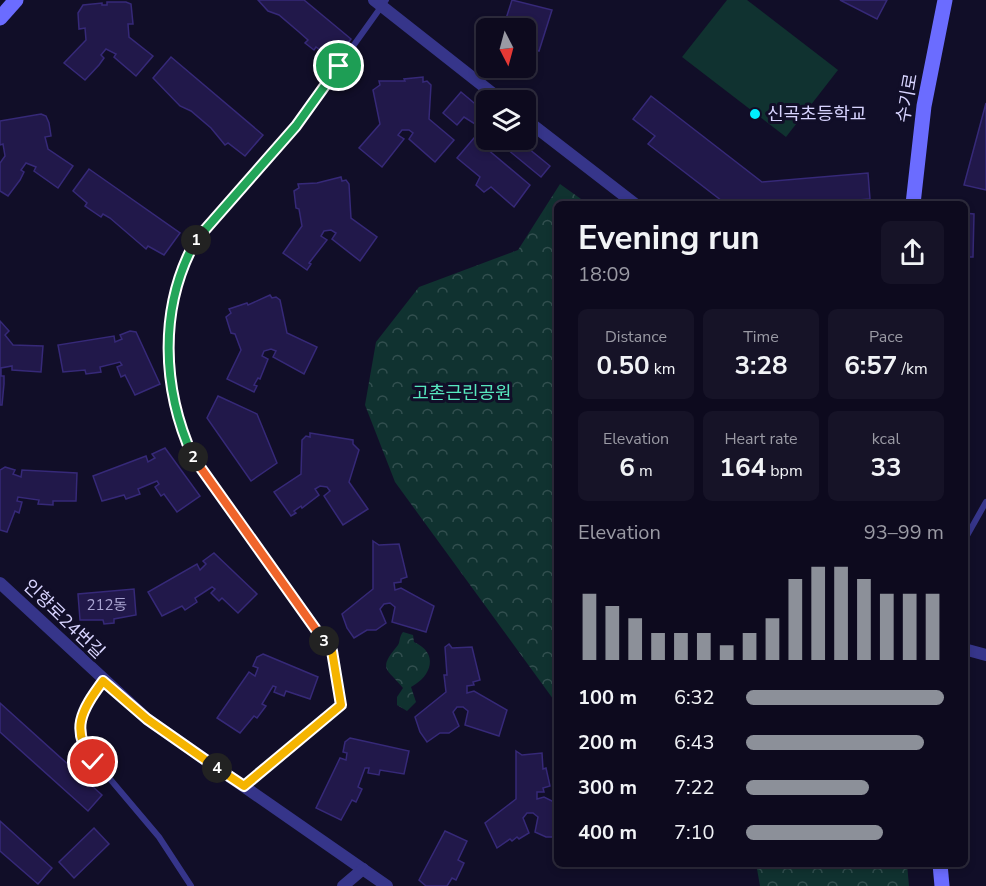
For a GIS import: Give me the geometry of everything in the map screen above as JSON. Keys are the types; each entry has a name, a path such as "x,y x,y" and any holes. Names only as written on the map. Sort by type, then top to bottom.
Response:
{"street":[{"path":"0,18 16,0"},
{"name":"수기로","path":"913,201 924,106 945,0"},
{"path":"380,2 489,90"},
{"path":"536,128 631,201"},
{"name":"인향로24번길","path":"0,583 103,681 176,741 387,886"},
{"path":"968,650 986,656"},
{"path":"940,867 942,886"},
{"path":"343,886 363,869"}],"lane":[{"path":"244,786 341,705 332,651 195,462 180,428 170,384 168,336 174,297 184,263 195,241 296,126 380,2"},
{"path":"968,534 986,502"},
{"name":"인향로24번길","path":"103,681 86,703 81,720 80,739 83,747 159,837 191,886"}],"green space":[{"path":"727,0 747,0 838,70 786,137 682,57"},
{"name":"고촌근린공원","path":"560,184 584,201 554,201 554,700 395,482 365,405 376,342 419,287 518,250"},
{"path":"403,632 413,635 414,642 427,652 430,658 428,671 411,687 416,702 407,711 397,705 397,697 403,688 389,672 386,664"},
{"path":"751,867 907,867 909,886 760,886 757,869"}],"building":[{"path":"258,0 304,0 351,39 334,60 316,47 314,50 305,43 308,40 279,15 268,11"},
{"path":"512,0 552,10 539,51 536,50 536,18 506,18"},
{"path":"840,0 887,0 877,19"},
{"path":"107,2 131,4 133,24 128,24 129,37 153,56 136,76 114,57 116,54 106,49 101,55 104,58 85,80 64,63 86,40 85,28 79,29 78,13 83,5 102,3 102,5 107,5"},
{"path":"171,57 263,135 245,156 228,143 225,145 211,128 191,111 180,106 153,78"},
{"path":"423,77 423,82 427,81 431,85 429,119 454,140 435,162 409,139 413,133 409,130 402,130 398,135 404,139 382,167 359,148 380,124 373,90 380,85 379,81 405,81 404,79"},
{"path":"461,92 476,105 476,125 464,117 457,125 443,113"},
{"path":"651,96 762,182 868,173 870,199 722,201 648,144 655,136 633,119"},
{"path":"986,103 986,190 964,185"},
{"path":"41,114 46,116 49,123 51,136 45,137 48,149 73,166 58,188 34,171 36,167 26,163 21,170 24,172 20,180 8,196 0,191 0,163 5,156 3,144 0,145 0,121"},
{"path":"474,138 476,150 488,150 530,185 514,207 491,187 484,192 476,185 480,177 457,158"},
{"path":"508,150 530,150 550,166 541,177"},
{"path":"89,169 180,233 164,255 148,246 146,249 110,218 103,214 101,217 85,206 87,203 73,191"},
{"path":"341,177 342,181 346,180 349,184 351,218 377,237 360,261 332,239 336,233 331,230 324,231 321,236 327,240 309,263 311,264 307,270 283,253 302,226 299,209 296,208 294,191 299,188 298,184 317,183"},
{"path":"968,213 974,214 973,257 968,257"},
{"path":"270,295 280,300 287,333 317,347 304,374 273,357 276,351 271,349 264,351 262,356 268,359 260,379 258,378 254,385 257,386 254,392 227,379 241,350 235,334 231,333 226,317 231,313 229,309 247,303 248,305"},
{"path":"0,321 9,331 5,335 13,345 43,346 41,372 12,370 12,366 1,368 1,376 4,376 2,405 0,405"},
{"path":"130,331 136,332 160,384 135,395 125,375 121,377 117,367 122,365 120,362 100,367 101,372 86,374 85,370 63,372 58,345 114,336 115,342 122,339 120,335"},
{"path":"218,396 257,414 277,463 251,481 207,418"},
{"path":"310,433 353,440 353,444 359,450 349,482 368,509 343,525 324,496 330,491 327,487 320,486 315,489 319,495 294,511 296,513 291,516 274,492 301,474 302,440 306,436 310,437"},
{"path":"165,448 200,496 177,512 164,494 161,496 155,487 159,484 157,481 138,489 140,494 126,499 124,495 102,501 93,476 146,456 148,462 155,458 152,454"},
{"path":"5,467 15,470 13,474 21,477 22,470 77,473 76,501 53,501 53,505 38,504 39,500 18,497 17,501 22,502 19,513 15,511 7,532 0,530 0,470"},
{"path":"373,541 379,545 399,544 407,577 401,579 401,582 394,583 395,590 401,588 434,606 426,632 392,622 395,607 390,603 384,604 380,609 386,623 376,630 367,630 354,638 347,628 342,614 373,589"},
{"path":"214,553 257,594 238,613 222,598 219,601 211,593 215,589 212,587 195,598 197,602 185,610 182,606 162,616 148,592 197,564 200,570 206,564 203,561"},
{"path":"134,589 136,615 114,619 114,623 104,624 103,620 80,620 78,594"},
{"path":"449,644 452,648 472,647 480,680 473,682 474,685 467,686 467,693 474,691 507,710 499,736 465,725 468,711 463,707 457,707 453,712 459,726 449,733 440,733 427,742 420,732 415,717 446,692 445,647"},
{"path":"263,654 318,677 310,699 286,691 284,696 274,692 276,687 273,686 262,704 266,706 257,718 254,716 240,733 217,718 249,672 255,676 258,668 253,666 257,657"},
{"path":"0,703 102,795 88,811 0,732"},
{"path":"350,738 409,751 404,774 380,770 379,775 368,773 369,768 365,768 358,787 362,789 356,802 352,800 341,820 316,808 340,758 346,760 347,753 343,752 345,742"},
{"path":"516,751 522,755 542,753 543,769 546,768 550,786 543,788 544,792 537,792 537,799 544,797 554,802 554,837 546,837 535,832 538,817 533,813 527,813 523,818 529,833 519,839 517,837 512,841 510,839 497,848 485,823 516,799"},
{"path":"0,821 52,868 38,884 0,851"},
{"path":"94,828 109,844 74,878 59,862"},
{"path":"445,831 467,841 458,860 464,863 456,880 452,878 447,886 426,886 419,880"}],"place":[{"name":"신곡초등학교","path":"755,114"}],"route":[{"path":"93,762 83,747 79,728 86,703 103,681 176,741 244,786 341,705 332,651 195,462 180,428 170,384 168,336 174,297 184,263 195,241 296,126 339,66"}]}
